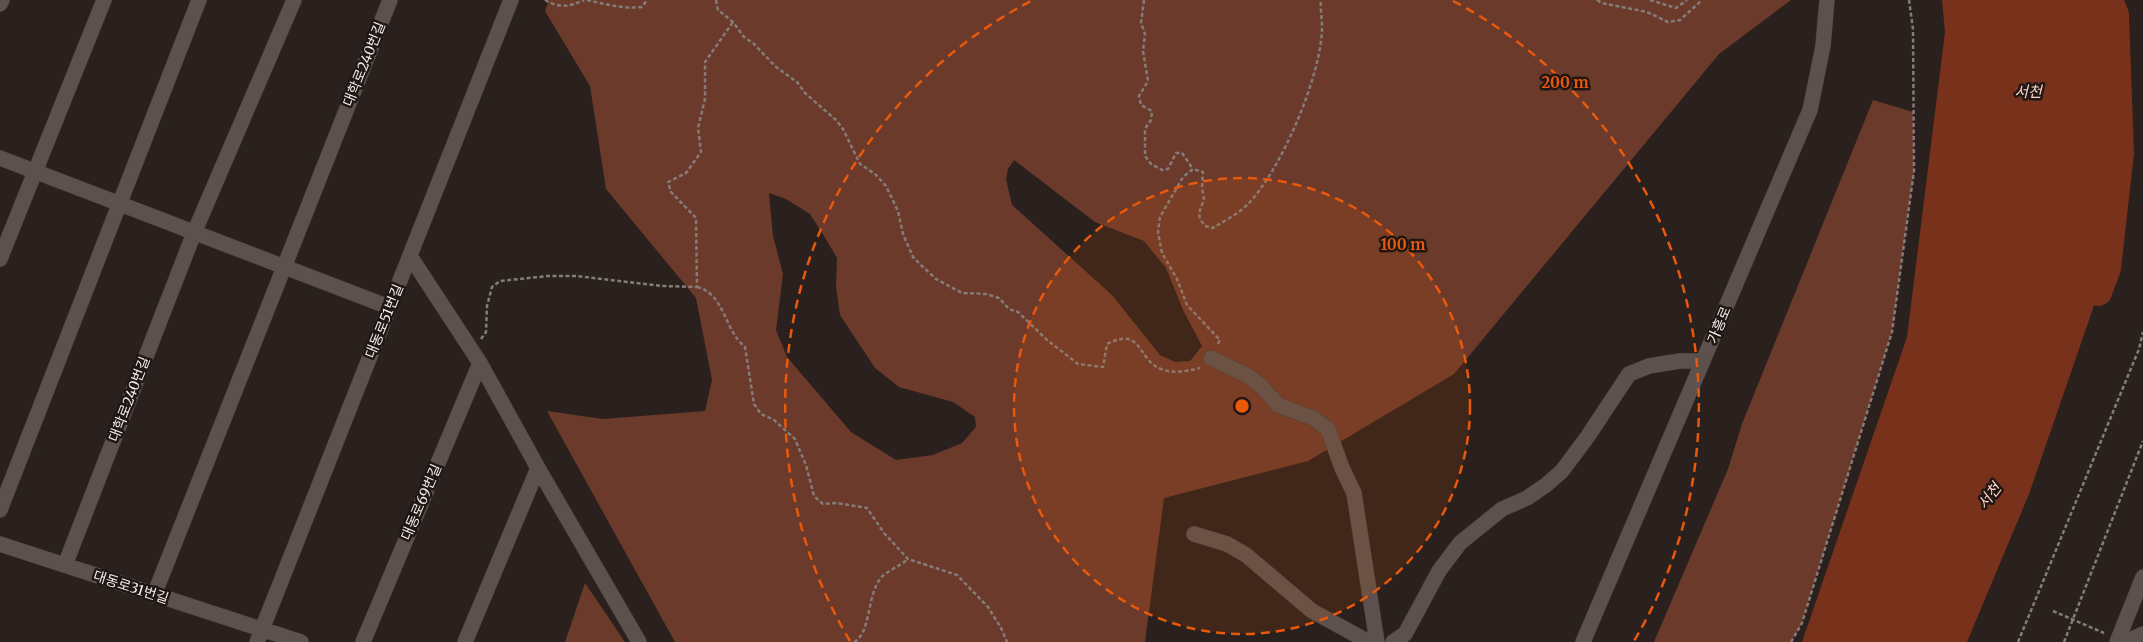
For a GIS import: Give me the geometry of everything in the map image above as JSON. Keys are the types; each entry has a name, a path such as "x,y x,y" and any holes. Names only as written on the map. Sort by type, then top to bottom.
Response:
{"street":[{"path":"0,4 2,0"},
{"path":"0,259 104,0"},
{"path":"0,510 199,0"},
{"name":"대학로240번길","path":"65,565 194,233 294,0"},
{"name":"대학로240번길","path":"154,595 390,0"},
{"name":"대동로51번길","path":"259,636 511,0"},
{"name":"가흥로","path":"1583,642 1810,110 1823,46 1827,0"},
{"path":"0,158 389,307"},
{"path":"410,256 480,363 538,468 639,642"},
{"path":"1211,358 1248,376 1262,387 1278,405 1313,418 1328,428 1342,468 1354,492 1377,642"},
{"path":"1393,642 1405,634 1439,571 1460,543 1502,508 1527,498 1562,471 1588,436 1629,374 1650,366 1680,360 1703,361"},
{"name":"대동로69번길","path":"363,642 480,363"},
{"path":"465,642 538,468"},
{"path":"1194,534 1227,544 1246,555 1312,611 1368,642"},
{"name":"대동로31번길","path":"0,544 154,595 259,636"},
{"path":"2120,641 2143,577"},
{"path":"2120,641 2143,634"},
{"path":"259,636 301,642"}],"path":[{"path":"545,0 556,6 575,4 585,0 610,6 633,8 642,7 646,0"},
{"path":"716,0 718,10 733,22 744,37 765,57 797,82 805,93 836,120 843,129 860,164 875,174 886,186 898,211 903,234 913,257 936,279 962,293 986,294 999,298 1009,309 1018,312 1046,339 1078,364 1103,367 1107,344 1118,338 1131,340 1160,369 1180,372 1196,369 1204,367 1211,358 1220,340 1187,306 1177,279 1162,253 1158,232 1160,217 1183,177 1193,169"},
{"path":"1144,0 1140,23 1145,34 1143,51 1148,81 1139,96 1141,105 1152,111 1151,120 1145,129 1147,137 1145,156 1150,164 1162,170 1168,169 1176,153 1182,153 1193,169 1203,172 1202,187 1204,199 1199,213 1200,219 1205,226 1213,228 1248,204 1280,156 1295,126 1309,89 1317,60 1322,28 1320,0"},
{"path":"1597,0 1602,3 1646,12 1668,22 1680,20 1702,0"},
{"path":"1650,0 1676,8 1687,0"},
{"path":"1791,642 1802,623 1892,332 1914,171 1913,29 1909,0"},
{"path":"697,287 696,218 671,192 668,182 686,173 701,152 698,128 705,99 705,62 733,22"},
{"path":"471,349 484,337 487,306 492,286 500,281 548,276 577,276 707,289 718,301 737,341 745,347 754,404 761,414 774,420 795,439 806,465 814,496 823,504 867,508 884,533 908,559 957,574 988,607 1002,628 1007,642"},
{"path":"2018,642 2139,349 2143,332"},
{"path":"2064,642 2143,441"},
{"path":"854,642 865,629 869,603 880,578 898,568 908,559"},
{"path":"2053,610 2120,641"}],"shaded area":[{"path":"549,0 1791,0 1719,54 1454,374 1308,461 1164,498 1145,642 675,642 547,411 603,419 705,411 712,380 696,298 606,189 590,86 545,11","holes":["1014,160 1095,222 1144,241 1166,268 1183,310 1202,346 1190,361 1175,362 1160,355 1112,295 1012,205 1006,179 1008,169","769,193 786,199 810,214 824,236 837,258 836,287 840,315 875,368 899,387 953,402 975,417 976,427 962,443 933,455 896,460 851,432 787,357 776,330 783,274 773,236"]},
{"path":"1873,100 1913,112 1914,171 1892,332 1802,623 1791,642 1654,642 1728,469 1742,424"},
{"path":"585,583 625,642 565,642"}],"water":[{"path":"1942,0 2112,0 2115,15 2120,153 2107,268 2029,494 1967,642 1802,642 1907,337 1945,32"}],"waterway":[{"name":"서천","path":"2098,292 2107,268 2120,153 2115,15 2109,0"}]}
